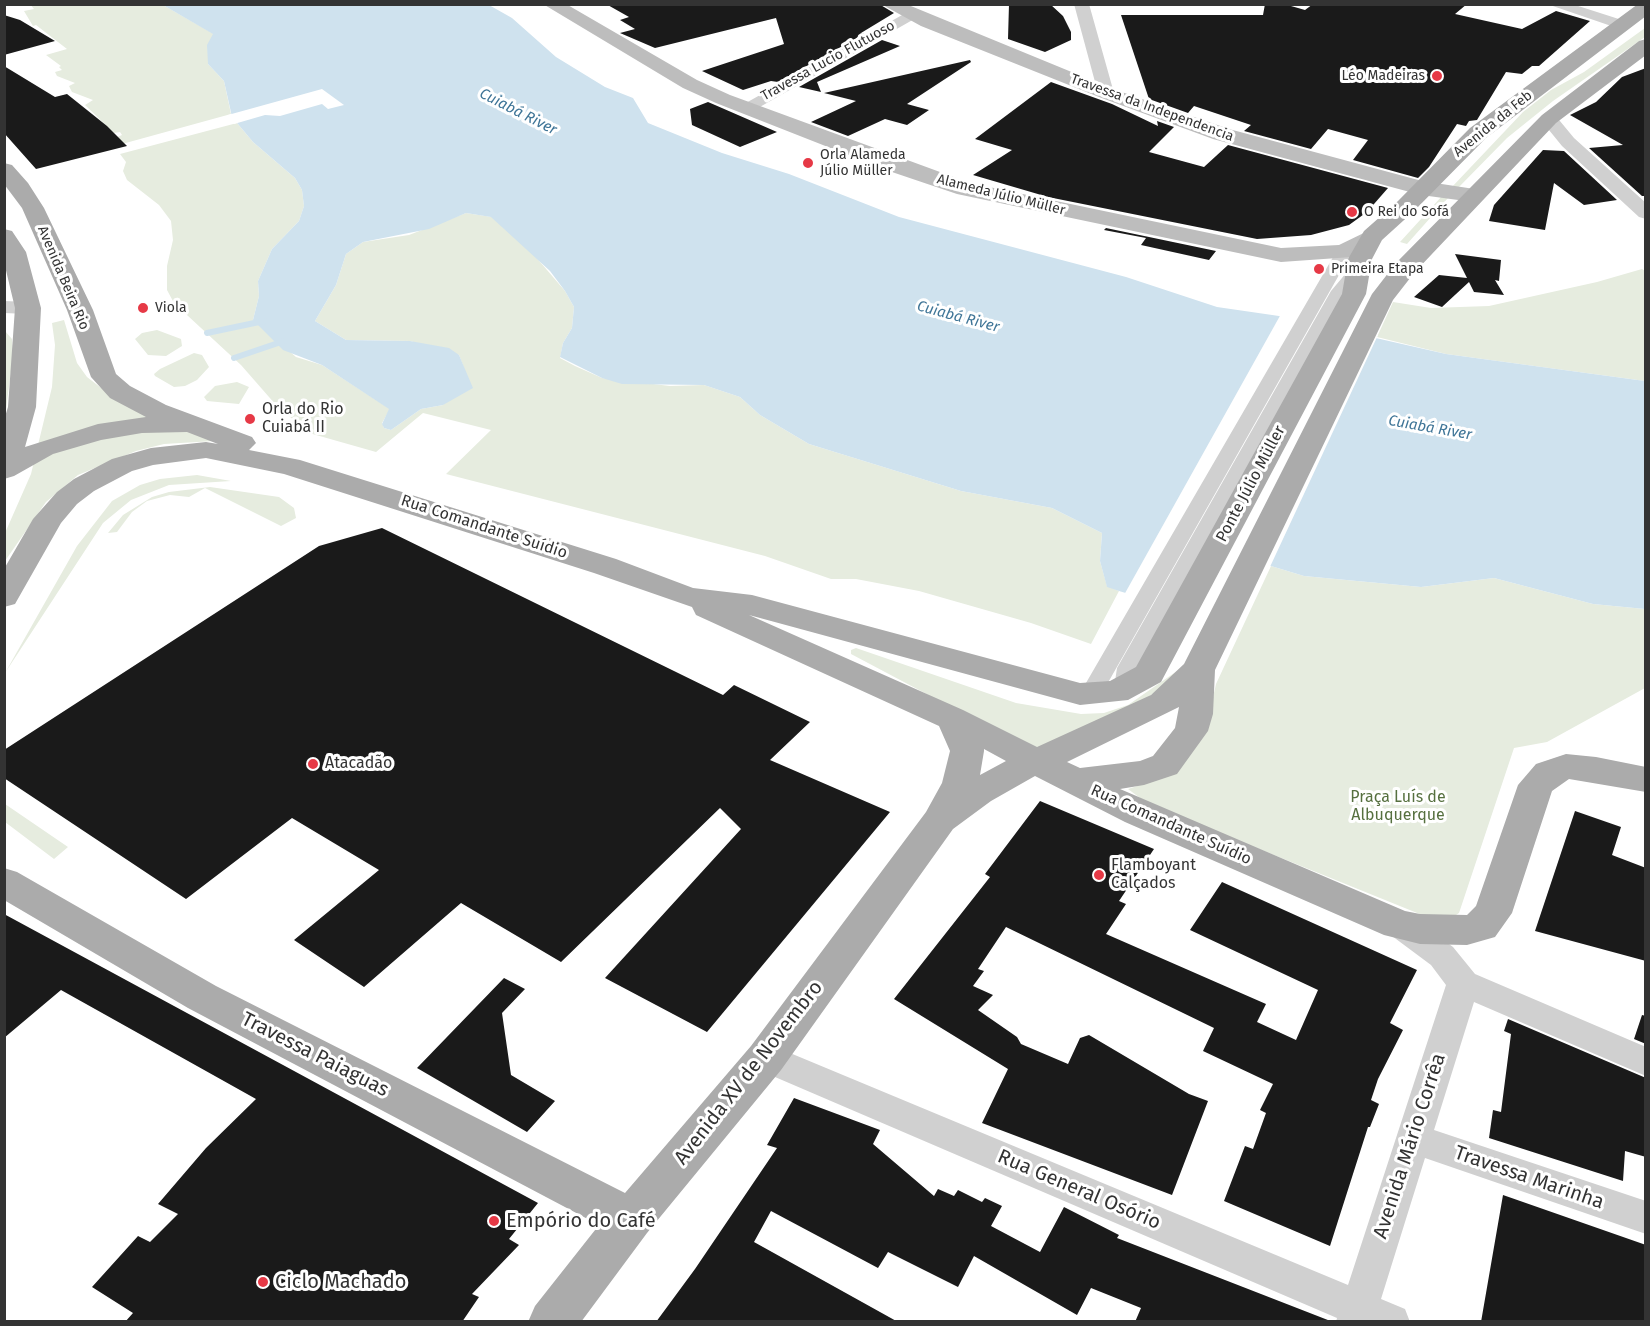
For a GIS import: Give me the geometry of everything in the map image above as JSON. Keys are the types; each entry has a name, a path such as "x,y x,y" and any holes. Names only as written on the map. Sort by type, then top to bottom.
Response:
{"main road":[{"name":"Alameda Júlio Müller","path":"552,4 690,84 745,108 897,166 965,189 1281,255 1350,282 1372,236"},
{"name":"Travessa da Independencia","path":"890,4 911,15 1106,93 1221,134 1421,188 1473,195"},
{"name":"Avenida da Feb","path":"1372,236 1406,206 1421,188 1478,133 1620,24 1646,7"},
{"name":"Avenida da Feb","path":"1350,282 1405,268 1473,195 1549,119 1646,45"},
{"name":"Avenida Beira Rio","path":"4,170 33,208 80,310 104,377"},
{"path":"4,236 14,252 21,407 4,469"},
{"name":"Ponte Júlio Müller","path":"1198,670 1350,282"},
{"name":"Ponte Júlio Müller","path":"1134,677 1350,282"},
{"path":"16,308 64,318 87,369 104,377 120,392 156,411 248,445 278,463"},
{"path":"4,469 43,448 98,432 142,425 195,426"},
{"path":"4,597 54,512 84,485 122,465 178,452 206,450 278,463"},
{"name":"Rua Comandante Suídio","path":"278,463 582,559 688,597 720,615 951,718 1035,763 1093,786 1398,924"},
{"name":"Rua Comandante Suídio","path":"688,597 753,605 1042,685 1090,695 1103,694 1134,677"},
{"path":"940,820 978,792 1163,703 1198,670"},
{"path":"978,792 1024,783 1093,786 1144,773 1165,765 1191,731 1196,714 1198,670"},
{"path":"940,820 960,783 967,752 951,718"},
{"path":"1093,786 1120,724"},
{"path":"1398,924 1420,929 1474,929 1481,926 1493,914 1536,785 1549,773 1566,766 1596,769 1646,780"},
{"name":"Avenida XV de Novembro","path":"552,1322 631,1219 766,1058 940,820"},
{"name":"Travessa Paiaguas","path":"4,882 202,997 631,1219"}],"street":[{"path":"1081,4 1106,93"},
{"path":"1554,4 1620,24"},
{"name":"Travessa Lucio Flutuoso","path":"745,108 911,15"},
{"path":"1549,119 1568,142 1646,213"},
{"path":"1529,138 1568,142"},
{"path":"1090,695 1107,662 1350,282"},
{"name":"Rua Comandante Suídio","path":"1398,924 1442,957 1464,983 1646,1062"},
{"name":"Avenida Mário Corrêa","path":"1368,1317 1413,1138 1464,983"},
{"name":"Rua General Osório","path":"766,1058 1368,1317"},
{"name":"Travessa Marinha","path":"1413,1138 1646,1218"}],"green space":[{"path":"30,4 163,5 214,34 208,64 224,81 231,114 122,144 115,138 122,135 120,132 114,133 85,105 93,100 72,92 69,86 75,83 57,76 55,72 62,70 59,67 61,66 46,55 67,49 36,25 33,26 24,11 34,9"},
{"path":"1645,28 1645,37 1553,101 1507,138 1458,188 1451,188 1523,112 1551,90 1584,72"},
{"path":"237,123 253,142 295,178 302,190 304,206 299,221 272,249 258,281 259,296 253,320 296,357 322,365 390,409 382,423 384,428 391,430 421,409 443,405 464,368 459,355 410,341 346,340 315,321 336,285 346,254 363,242 409,235 466,213 492,217 529,249 565,291 574,307 572,328 563,343 560,358 575,366 602,378 670,386 704,385 740,397 760,415 809,444 961,491 1052,508 1102,533 1100,561 1107,586 1119,591 1091,644 1031,623 919,591 856,579 831,579 765,556 446,474 491,430 423,413 376,452 309,433 276,405 241,365 174,303 167,290 167,266 173,240 171,221 159,205 127,180 123,171 126,162 120,154"},
{"path":"1442,196 1448,198 1407,244 1400,242"},
{"path":"1642,269 1645,271 1645,381 1446,354 1377,337 1393,302 1431,308 1489,306 1597,282"},
{"path":"64,320 77,363 87,377 105,391 231,440 164,444 136,451 78,475 46,502 5,561 5,533 31,474 52,387 55,345 52,323"},
{"path":"157,330 181,339 182,346 166,356 148,355 135,339 142,333"},
{"path":"5,331 12,339 13,356 5,417"},
{"path":"194,353 202,355 209,367 197,380 185,386 174,387 155,376 154,374 160,369"},
{"path":"237,382 249,387 239,404 207,401 204,397 215,386"},
{"path":"197,475 231,481 169,485 131,500 103,523 5,673 77,546 112,501 140,485 160,479"},
{"path":"210,487 279,497 294,508 296,518 281,526 205,488 189,497 170,495 147,501 132,512 117,532 108,533 123,515 152,497 169,492"},
{"name":"Praça Luís de Albuquerque","path":"1271,566 1304,576 1421,587 1494,578 1593,604 1645,609 1645,688 1547,742 1514,748 1459,913 1453,917 1427,917 1148,804 1128,789 1168,776 1212,702 1216,684"},
{"path":"856,648 1016,703 1081,714 1104,713 1128,705 1177,671 1181,674 1125,713 1038,753 851,654 851,650"},
{"path":"4,804 68,847 54,859 5,822"}],"water":[{"name":"Cuiabá River","path":"163,5 489,5 512,18 556,57 605,87 633,98 648,123 722,153 789,174 899,217 1126,277 1217,307 1279,316 1446,354 1645,381 1645,609 1593,604 1494,578 1421,587 1304,576 1271,566 1139,597 1107,587 1100,561 1102,533 1052,508 961,491 809,444 760,415 740,397 704,385 622,384 602,378 560,357 563,343 572,328 574,307 565,291 550,271 491,217 466,213 429,229 363,242 346,254 336,285 315,321 346,340 410,341 449,348 459,355 473,388 443,405 421,409 391,430 384,428 382,424 389,409 322,365 283,350 253,320 259,296 258,281 272,249 299,221 304,206 302,190 295,178 253,142 232,117 224,81 208,64 207,45 213,34"}],"pier":[{"path":"322,89 344,105 328,109 322,104 280,116 265,115 234,124 228,115"},
{"path":"1281,314 1378,335 1269,569 1238,578 1206,596 1171,601 1139,600 1124,595"}],"building":[{"path":"606,4 879,4 894,13 861,33 864,34 778,82 771,81 743,90 702,71 784,44 776,18 655,48 620,33 635,29 620,20 629,17"},
{"path":"1009,4 1050,4 1063,16 1071,32 1071,40 1045,52 1008,39"},
{"path":"1265,4 1284,4 1305,10 1313,4 1467,4 1455,14 1522,29 1556,11 1590,21 1539,66 1532,66 1522,74 1506,72 1477,120 1469,121 1466,126 1457,124 1429,167 1418,178 1353,160 1368,140 1328,129 1311,149 1244,131 1251,125 1194,106 1188,113 1149,99 1121,15 1263,15"},
{"path":"4,15 20,20 55,41 4,55"},
{"path":"882,40 900,46 817,82 821,92 799,87"},
{"path":"970,60 971,62 907,104 929,110 907,125 885,119 848,136 811,122 856,101 824,93"},
{"path":"4,66 55,97 67,94 107,126 127,146 36,169 4,133"},
{"path":"1646,68 1646,196 1642,196 1589,148 1623,145 1570,115 1596,102 1622,77"},
{"path":"1051,82 1112,104 1158,126 1157,121 1174,127 1149,152 1204,167 1228,145 1388,188 1367,212 1349,225 1311,235 1257,239 1048,197 973,175 1012,150 975,139"},
{"path":"708,102 777,132 740,147 692,125 690,109"},
{"path":"1543,150 1564,151 1617,200 1584,205 1554,183 1545,230 1489,221 1494,205"},
{"path":"1106,228 1216,251 1209,260 1141,245 1146,238 1104,230"},
{"path":"1455,254 1501,260 1499,281 1495,280 1504,295 1474,292 1469,282 1442,307 1414,297 1439,275 1467,278"},
{"name":"Atacadão","path":"382,528 723,695 734,685 810,722 770,760 890,812 707,1032 605,978 741,829 720,808 561,962 461,903 364,987 294,940 379,870 292,818 186,899 4,778 4,750 319,546"},
{"path":"1040,801 1154,849 1119,901 1126,904 1106,934 1266,1004 1257,1022 1296,1040 1318,990 1190,930 1222,882 1417,970 1390,1023 1403,1030 1378,1079 1371,1100 1379,1104 1370,1127 1368,1127 1330,1246 1224,1201 1245,1146 1253,1149 1266,1113 1260,1110 1273,1084 1203,1051 1214,1028 1006,927 978,969 984,971 973,986 993,995 978,1010 1017,1037 1021,1044 1068,1064 1080,1038 1089,1035 1189,1094 1208,1101 1172,1195 982,1123 1008,1069 894,999 990,877 985,874"},
{"path":"1575,811 1621,827 1612,855 1646,868 1646,961 1535,931"},
{"path":"4,914 538,1203 509,1239 519,1245 472,1294 479,1297 462,1322 125,1322 133,1313 92,1287 138,1236 150,1242 178,1214 158,1204 206,1148 256,1099 61,990 4,1038"},
{"path":"504,978 525,989 502,1013 511,1075 555,1101 527,1132 417,1068"},
{"path":"1642,1015 1646,1016 1646,1044 1634,1039"},
{"path":"1508,1019 1646,1078 1646,1157 1625,1151 1623,1181 1489,1138 1493,1110 1501,1112 1511,1034 1504,1031"},
{"path":"794,1098 880,1130 873,1144 934,1196 938,1189 954,1196 958,1190 982,1202 985,1198 1002,1206 991,1226 1040,1252 1064,1207 1119,1235 1117,1238 1333,1322 1135,1322 1141,1308 1091,1288 1077,1315 974,1256 958,1287 888,1252 878,1268 771,1211 754,1242 898,1322 656,1322 777,1148 767,1145"},
{"path":"1503,1195 1646,1245 1646,1322 1481,1322"}],"waterway":[{"path":"207,333 264,321"},
{"path":"234,358 284,341"}],"place":[{"name":"Léo Madeiras","path":"1437,76"},
{"name":"Orla Alameda Júlio Müller","path":"808,163"},
{"name":"O Rei do Sofá","path":"1352,212"},
{"name":"Primeira Etapa","path":"1319,269"},
{"name":"Viola","path":"143,308"},
{"name":"Orla do Rio Cuiabá II","path":"250,419"},
{"name":"Atacadão","path":"313,764"},
{"name":"Flamboyant Calçados","path":"1099,875"},
{"name":"Empório do Café","path":"494,1221"},
{"name":"Ciclo Machado","path":"263,1282"}]}
